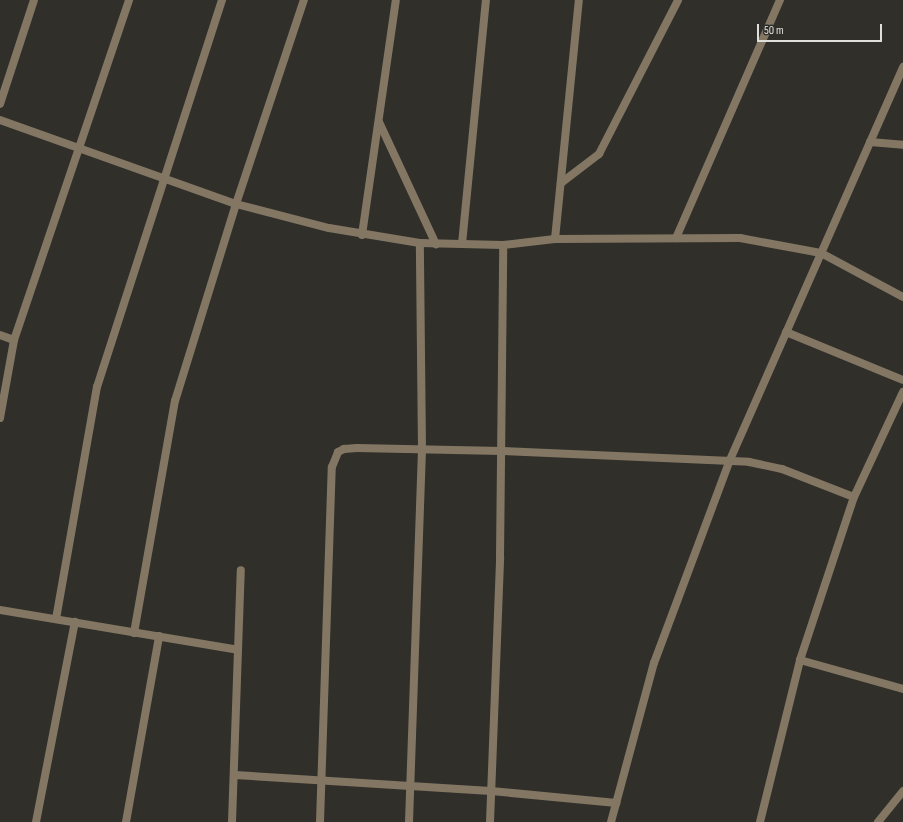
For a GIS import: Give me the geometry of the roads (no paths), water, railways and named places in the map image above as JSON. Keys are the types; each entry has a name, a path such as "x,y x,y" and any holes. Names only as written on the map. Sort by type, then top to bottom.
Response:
{"street":[{"path":"0,104 34,0"},
{"path":"0,418 14,340 81,148 129,0"},
{"path":"56,619 95,394 163,178 222,0"},
{"path":"134,632 175,402 236,204 304,0"},
{"path":"362,235 396,0"},
{"path":"462,244 486,0"},
{"path":"555,239 579,0"},
{"path":"561,183 599,154 678,0"},
{"path":"676,238 780,0"},
{"path":"611,822 654,663 729,462 903,67"},
{"path":"0,120 236,204 362,235 420,243 503,245 555,239 740,238 821,253 903,297"},
{"path":"379,121 436,244"},
{"path":"870,142 903,145"},
{"path":"409,822 422,450 420,243"},
{"path":"490,822 502,451 503,245"},
{"path":"786,332 903,380"},
{"path":"0,335 14,340"},
{"path":"760,822 800,660 854,497 903,392"},
{"path":"320,822 332,467 334,458 344,449 502,451 762,464 782,469 854,497"},
{"path":"232,822 235,775 240,570"},
{"path":"0,610 238,650"},
{"path":"36,822 75,622"},
{"path":"126,822 159,636"},
{"path":"800,660 903,689"},
{"path":"235,775 491,791 616,803"},
{"path":"878,822 903,791"}]}
